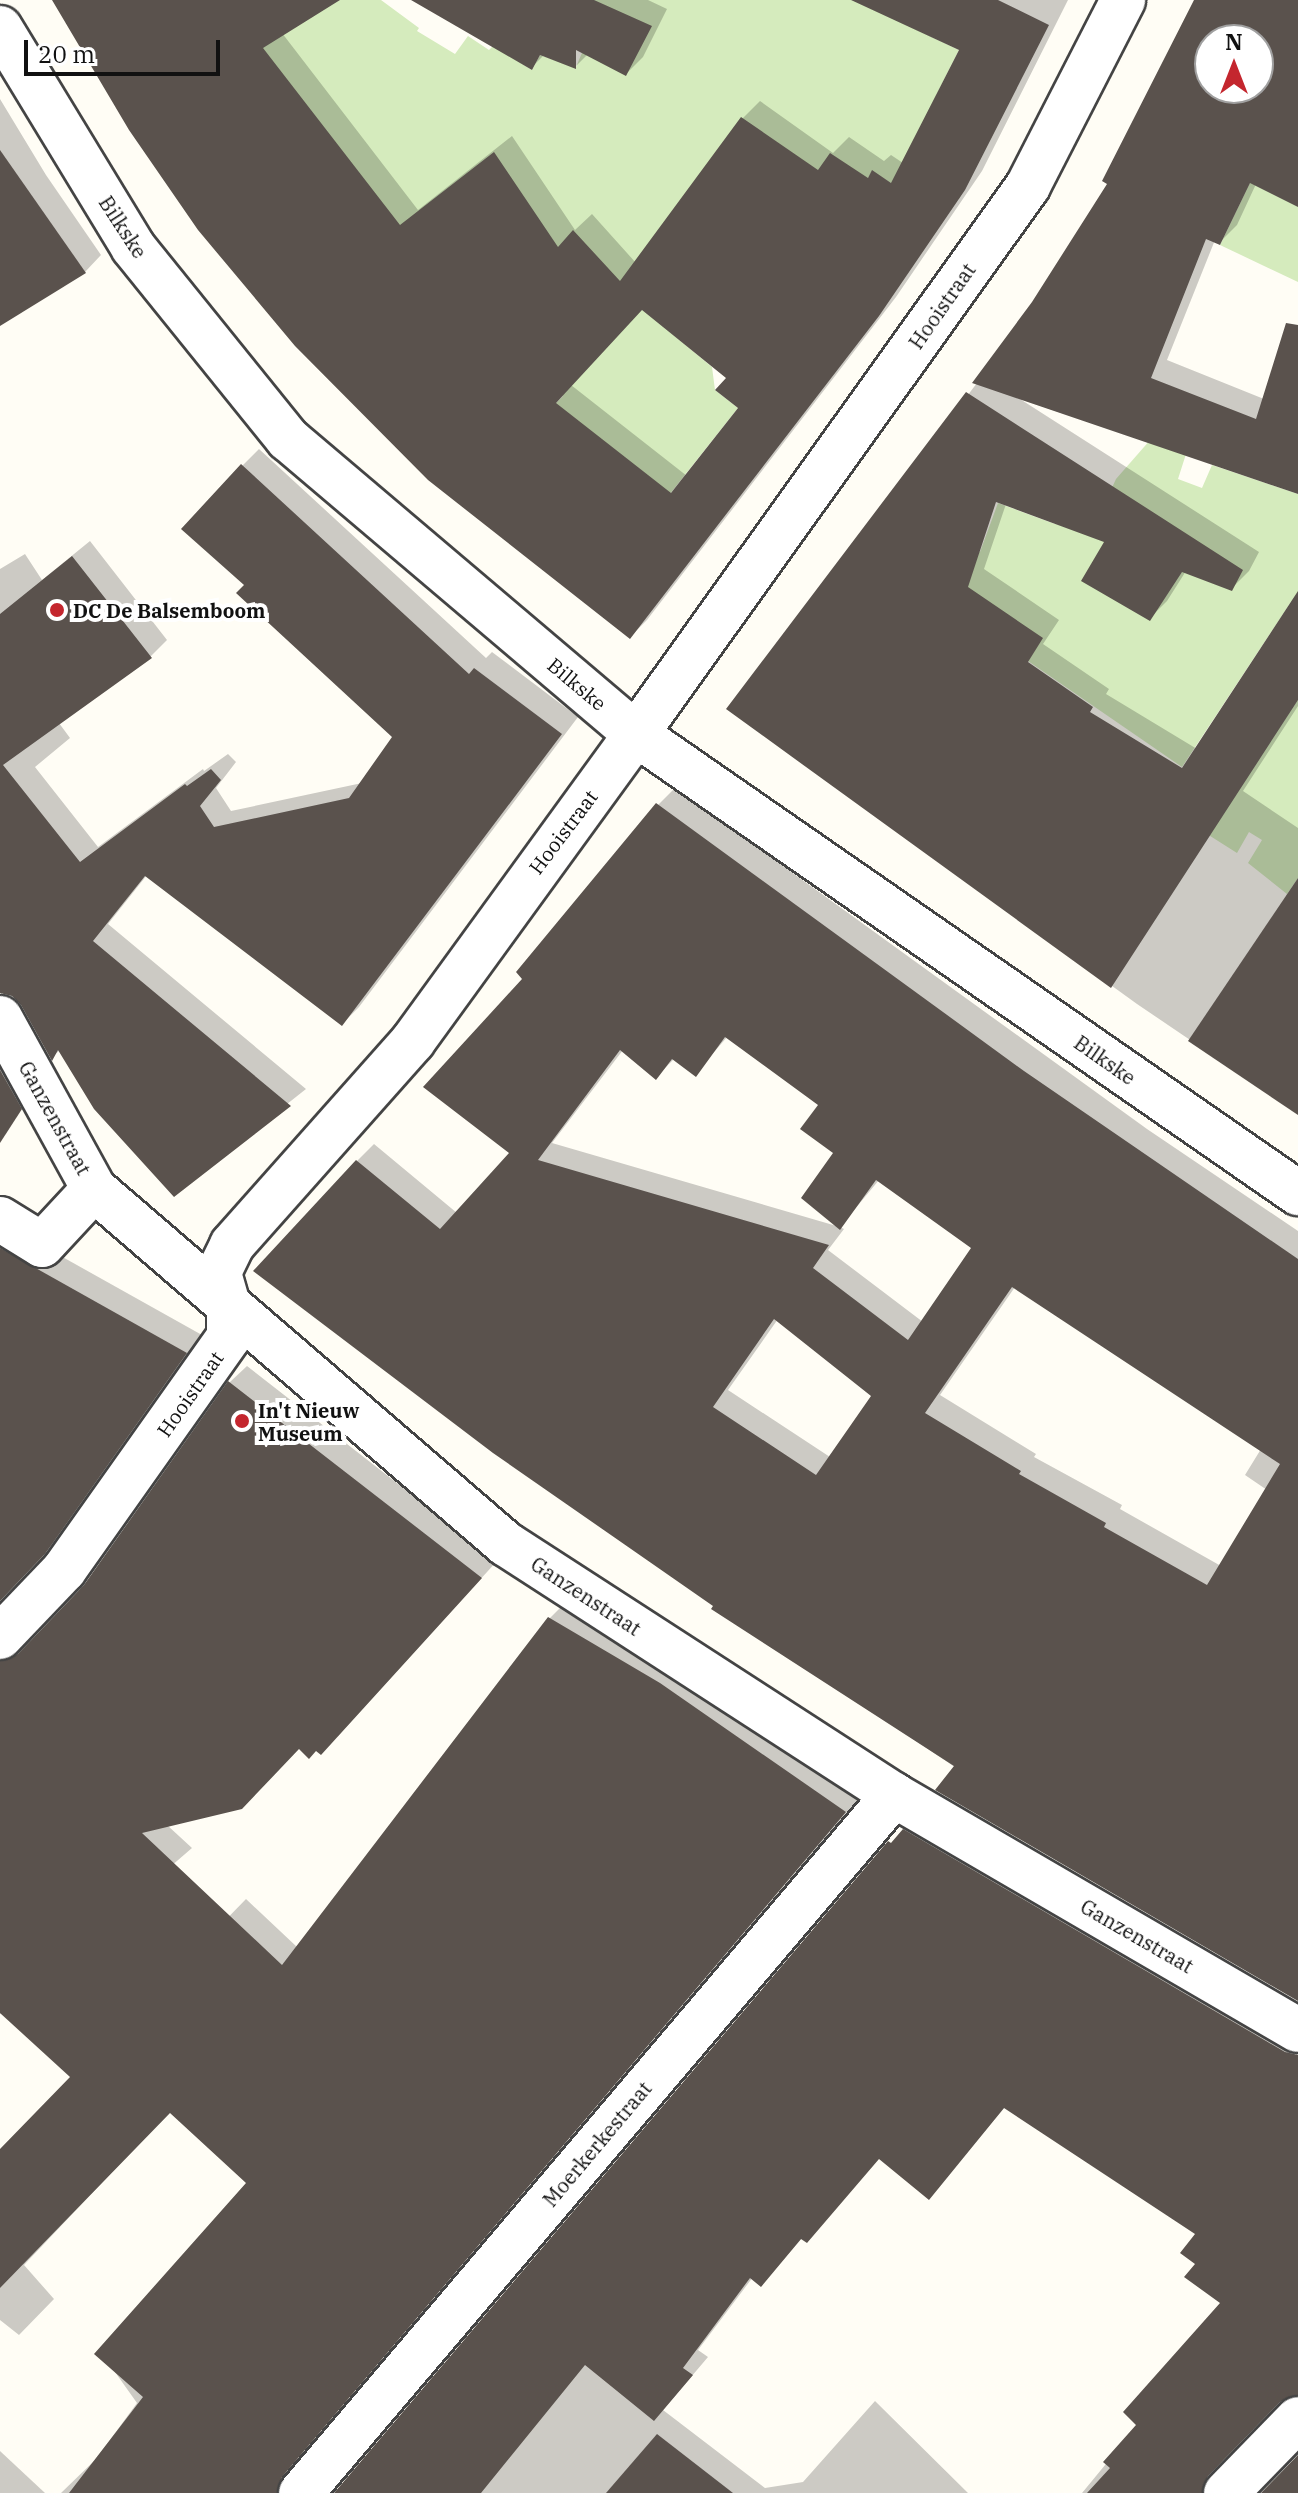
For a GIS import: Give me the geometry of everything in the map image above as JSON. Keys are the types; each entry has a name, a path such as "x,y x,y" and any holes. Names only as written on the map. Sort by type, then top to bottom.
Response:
{"street":[{"name":"Hooistraat","path":"0,1637 64,1570 229,1337 229,1308 219,1272 232,1245 413,1041 636,734 1028,186 1123,0"},
{"name":"Bilkske","path":"0,28 133,247 288,439 636,734 1298,1193"},
{"name":"Ganzenstraat","path":"0,1018 94,1189 506,1544 894,1795 1298,2030"},
{"path":"0,1219 42,1245 94,1189"},
{"name":"Moerkerkestraat","path":"301,2493 894,1795"},
{"path":"1226,2493 1298,2419"}],"green space":[{"path":"258,0 381,0 419,28 417,31 455,54 468,36 489,50 493,46 532,70 540,55 576,67 587,41 565,0 951,0 915,29 959,50 932,104 993,134 959,199 918,171 903,191 872,171 868,178 818,170 659,323 712,367 715,390 738,408 669,495 544,415 563,396 421,269 233,66"},
{"path":"1273,135 1298,146 1298,282 1220,245"},
{"path":"1151,439 1186,454 1178,479 1202,488 1212,465 1298,494 1298,605 1291,602 1182,767 1028,661 911,556 958,542 980,552 998,503 1055,524 1094,527 1116,479"},
{"path":"1298,700 1298,878 1287,894 1248,863 1262,840 1249,832 1237,853 1207,834"}],"building":[{"path":"52,0 340,0 263,48 400,225 494,152 558,247 573,230 620,281 741,117 818,170 830,153 868,178 872,170 891,183 959,50 851,0 998,0 1049,25 965,190 879,316 630,639 428,480 295,346 198,230 129,130","holes":["642,310 726,378 715,390 738,408 671,493 556,403"]},
{"path":"411,0 594,0 652,26 626,76 576,50 576,69 540,55 532,70"},
{"path":"1194,0 1298,0 1298,207 1250,183 1220,245 1206,239 1151,378 1256,419 1286,323 1298,325 1298,494 972,383 1032,302 1107,184 1102,181"},
{"path":"0,150 86,273 0,326"},
{"path":"966,392 1243,570 1232,591 1182,572 1150,621 1081,581 1104,542 996,502 968,587 1043,638 1028,662 1093,707 1090,712 1182,768 1298,591 1298,700 1111,988 726,709"},
{"path":"241,464 469,674 474,668 562,734 342,1026 145,876 93,941 291,1106 174,1197 94,1109 58,1050 52,1061 21,1005 12,996 0,993 0,614 72,556 152,658 3,765 80,862 185,784 187,786 211,769 221,780 200,806 214,827 349,798 392,737 236,593 244,585 181,529"},
{"path":"656,803 1024,1071 1298,1259 1298,2001 935,1790 954,1766 711,1609 713,1606 493,1453 253,1271 356,1160 440,1229 509,1153 423,1087 522,979 516,972","holes":["725,1037 818,1105 800,1129 833,1153 801,1198 840,1230 876,1180 971,1248 908,1340 813,1268 829,1245 538,1160 620,1050 656,1080 672,1059 696,1077","1012,1287 1280,1464 1207,1585 1104,1527 1106,1523 1019,1474 1021,1471 925,1413","774,1319 871,1396 816,1475 713,1407"]},
{"path":"1298,878 1298,1115 1188,1041"},
{"path":"0,1070 22,1109 0,1143"},
{"path":"0,1248 187,1353 45,1554 0,1601"},
{"path":"228,1381 482,1578 321,1755 316,1751 309,1759 299,1749 242,1809 142,1833 282,1965 548,1617 660,1683 846,1812 282,2477 277,2493 69,2493 143,2397 94,2354 246,2183 170,2113 0,2288 0,2149 70,2077 0,2013 0,1661 18,1654 84,1585"},
{"path":"903,1829 1285,2052 1298,2055 1298,2395 1280,2402 1208,2476 1202,2493 1087,2493 1110,2468 1103,2462 1136,2425 1123,2412 1220,2303 1184,2277 1195,2264 1180,2253 1195,2234 1004,2108 929,2200 879,2159 807,2243 801,2239 761,2287 750,2278 683,2368 693,2375 654,2421 585,2365 481,2493 334,2493 888,1841 891,1843"},
{"path":"657,2434 733,2493 606,2493"},
{"path":"1298,2455 1298,2493 1261,2493"}],"place":[{"name":"DC De Balsemboom","path":"57,610"},
{"name":"In't Nieuw Museum","path":"242,1421"}]}
